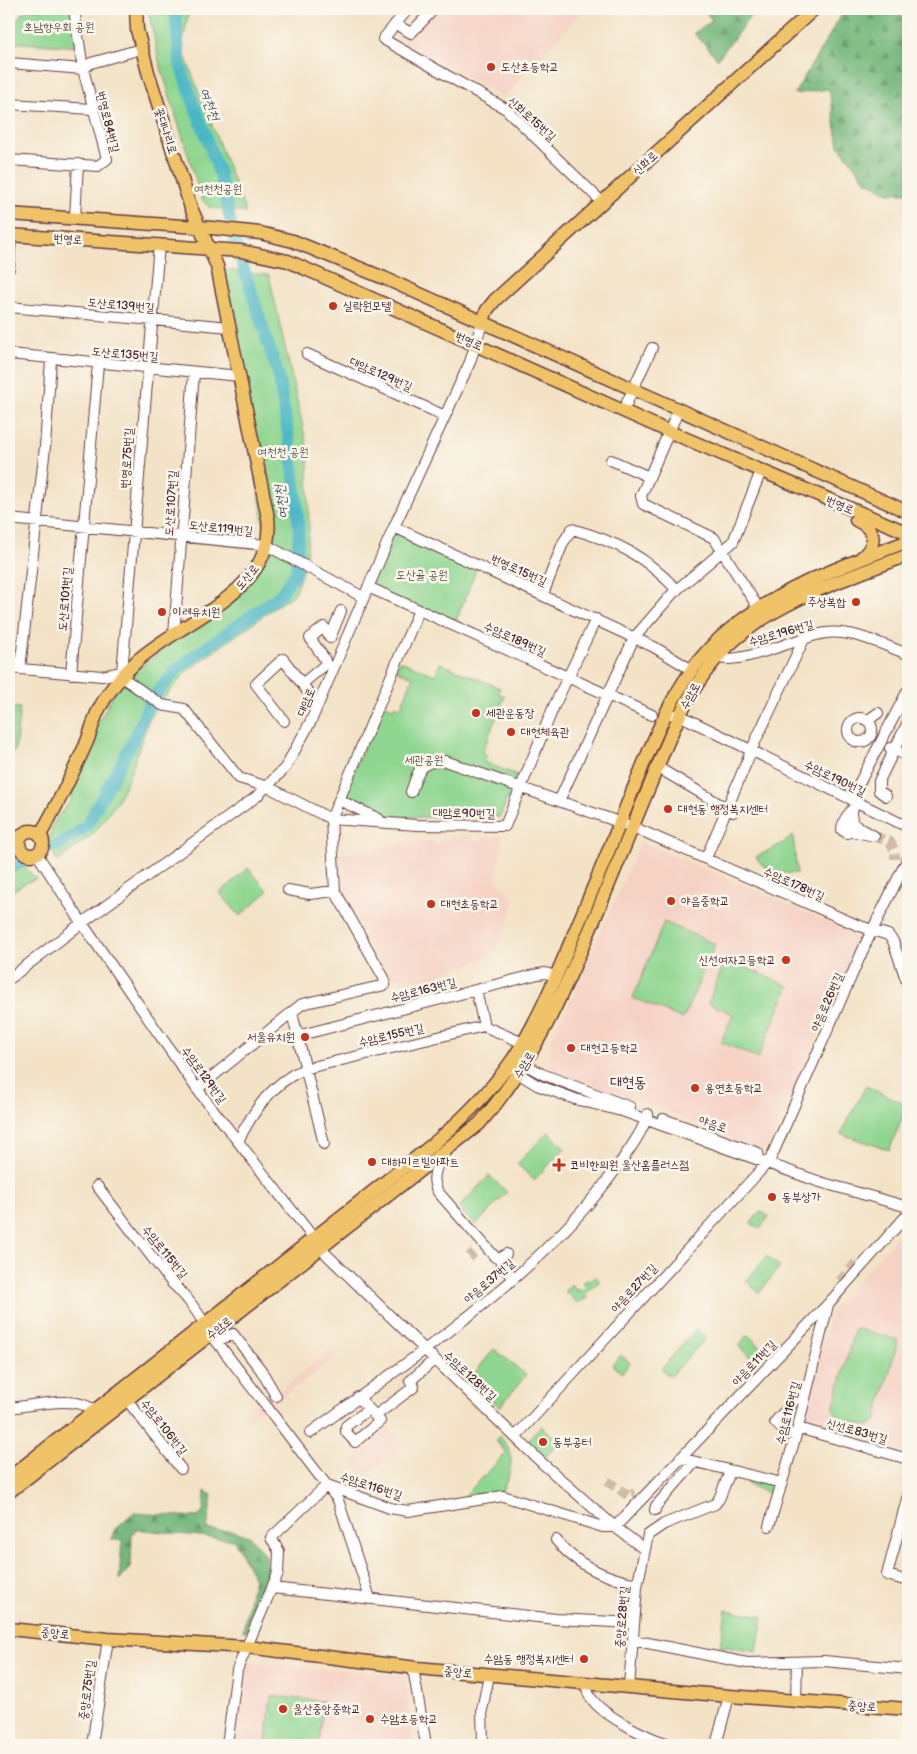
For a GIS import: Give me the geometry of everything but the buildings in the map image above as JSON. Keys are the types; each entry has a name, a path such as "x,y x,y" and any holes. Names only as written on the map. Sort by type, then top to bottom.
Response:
{"main road":[{"name":"꽃대나리로","path":"136,9 141,49 191,208 206,227 215,249"},
{"name":"신화로","path":"482,323 487,310 495,300 814,9"},
{"name":"번영로","path":"9,214 206,227 260,233 312,248 908,512"},
{"path":"159,245 160,224"},
{"name":"번영로","path":"10,235 215,249 261,254 304,267 670,432 908,533"},
{"name":"도산로","path":"40,835 66,788 99,708 122,675 138,660 235,592 261,561 266,545 268,518 215,249"},
{"path":"531,369 527,364 527,355 533,350 540,349"},
{"path":"578,390 585,390 591,384 591,376 587,370"},
{"path":"809,492 870,528 873,535 870,547 855,563"},
{"path":"862,514 872,514 878,510 877,503 870,495"},
{"name":"수암로","path":"9,1492 211,1333 439,1139 475,1105 510,1062 523,1042 556,976 620,824 657,719 692,670 719,639 759,609 807,583 908,541"},
{"name":"수암로","path":"316,1243 453,1146 478,1124 522,1070 545,1030 572,972 679,715 698,680 717,657 742,633 774,612 908,555"},
{"path":"29,831 40,835 43,844 40,858 22,852 14,841 29,831"},
{"name":"수암로","path":"9,1478 94,1411 211,1333"},
{"name":"중앙로","path":"9,1629 108,1639 248,1647 412,1668 629,1688 908,1709"}],"street":[{"name":"번영로84번길","path":"74,9 82,69 107,159 98,166 78,164"},
{"path":"402,9 395,24 411,33 434,9"},
{"name":"신화로15번길","path":"395,24 383,39 506,109 602,202"},
{"path":"9,62 82,69 90,63 141,49"},
{"path":"9,104 92,109"},
{"path":"9,160 78,164 75,218"},
{"path":"9,269 10,235"},
{"name":"번영로75번길","path":"122,675 159,245"},
{"name":"도산로139번길","path":"9,307 230,327"},
{"name":"대암로","path":"9,979 82,923 268,787 285,768 298,747 318,705 363,597 476,344 482,323"},
{"path":"623,411 652,348"},
{"name":"도산로135번길","path":"9,354 52,360 240,376"},
{"name":"대암로129번길","path":"306,354 445,416"},
{"path":"20,669 52,360"},
{"path":"84,527 98,364"},
{"name":"도산로107번길","path":"174,635 194,372"},
{"path":"678,411 641,496 643,504 714,538 759,609"},
{"path":"611,460 649,477"},
{"path":"558,801 634,638 677,590 733,542 761,471"},
{"name":"도산로119번길","path":"9,519 266,545 284,552 363,597"},
{"name":"도산로101번길","path":"71,674 84,527"},
{"name":"번영로15번길","path":"394,527 596,619 654,647 692,670"},
{"path":"543,594 572,529 614,543 635,553 656,568 677,590"},
{"name":"수암로189번길","path":"368,586 657,719"},
{"path":"197,1088 302,1004 385,986 384,978 335,891 331,819 419,610"},
{"path":"324,658 341,611"},
{"name":"대암로90번길","path":"122,675 162,704 184,709 239,778 268,787 331,819 505,826 568,677 596,619"},
{"path":"302,684 326,664 310,638 324,628 330,638"},
{"name":"수암로196번길","path":"717,657 722,659 738,658 818,634 840,633 908,654"},
{"path":"706,858 730,810 751,752 804,638"},
{"path":"284,721 256,684 283,659 318,705"},
{"path":"9,668 102,676 122,675"},
{"path":"851,823 854,801 908,690"},
{"path":"868,720 872,731 868,738 861,742 853,740 847,730 850,722 856,718 868,720 878,713"},
{"path":"657,719 679,715"},
{"name":"수암로190번길","path":"679,715 751,752 908,827"},
{"path":"886,796 879,791 878,787 908,722"},
{"path":"868,738 908,756"},
{"path":"411,792 419,768 430,761 445,761 469,768 620,824"},
{"path":"657,767 730,810"},
{"path":"339,800 384,822"},
{"name":"수암로178번길","path":"620,824 633,827 888,936 893,942 908,985"},
{"name":"수암로129번길","path":"40,858 82,923 197,1088 316,1243"},
{"name":"야음로26번길","path":"769,1160 908,858"},
{"path":"288,890 310,894 335,891"},
{"name":"수암로163번길","path":"297,1036 538,974 546,973 556,976"},
{"path":"476,990 484,1026 523,1042"},
{"path":"292,1013 304,1069 324,1144"},
{"name":"수암로155번길","path":"238,1141 254,1110 264,1098 288,1077 304,1069 484,1026"},
{"name":"야음로","path":"510,1062 522,1070 537,1085 575,1099 647,1117 769,1160 908,1201"},
{"name":"야음로","path":"647,1117 747,1156 769,1160"},
{"name":"야음로37번길","path":"310,1433 423,1349 514,1277 541,1253 596,1197 630,1148 647,1117"},
{"path":"453,1146 436,1170 435,1187 494,1257 503,1256 501,1266 514,1277"},
{"path":"747,1156 753,1178"},
{"path":"769,1160 820,1182 908,1207"},
{"name":"야음로27번길","path":"516,1436 769,1160"},
{"name":"수암로115번길","path":"97,1186 211,1333"},
{"name":"야음로11번길","path":"615,1527 828,1304 908,1214"},
{"name":"수암로128번길","path":"316,1243 434,1360 516,1436 544,1466 615,1527"},
{"name":"수암로116번길","path":"769,1526 797,1431 802,1398 809,1385 817,1333 828,1304"},
{"path":"211,1333 233,1334 261,1370 276,1396"},
{"name":"수암로116번길","path":"211,1333 327,1485 390,1508 408,1511 503,1496 603,1527 615,1527 644,1549"},
{"path":"358,1397 372,1413 414,1387 410,1381 434,1360"},
{"name":"신선로83번길","path":"802,1398 775,1422 787,1434 797,1431 908,1459"},
{"name":"수암로106번길","path":"127,1400 181,1469"},
{"path":"9,1408 72,1402 86,1404 94,1411"},
{"path":"680,1458 730,1472 782,1483"},
{"path":"656,1510 656,1506 695,1462"},
{"path":"644,1549 648,1535 664,1524 715,1504 730,1472"},
{"path":"227,1745 237,1670 278,1573 279,1551 271,1538 327,1485 338,1500 370,1598"},
{"path":"908,1495 887,1575 908,1581"},
{"path":"556,1540 566,1552 592,1570 618,1581 637,1584"},
{"name":"중앙로28번길","path":"629,1688 637,1584 644,1549"},
{"path":"272,1588 556,1619 634,1623"},
{"name":"중앙로75번길","path":"92,1745 108,1639"},
{"path":"632,1640 747,1663 824,1660 908,1669"},
{"path":"796,1701 797,1662"},
{"path":"412,1668 426,1745"},
{"path":"483,1745 482,1710 489,1675"},
{"path":"586,1684 591,1698 610,1714 634,1730 666,1744 675,1745"},
{"path":"716,1745 729,1696"}],"shaded area":[{"name":"도산초등학교","path":"425,9 584,9 504,97 397,38"},
{"name":"대현초등학교","path":"471,833 474,842 501,835 503,845 495,879 515,899 511,918 492,956 428,979 394,979 375,958 339,888 338,853 374,852 375,847 431,841 434,846 454,835"},
{"path":"641,842 852,932 859,944 851,965 803,1065 769,1147 760,1150 651,1105 549,1069 551,1042"},
{"path":"908,1225 908,1321 903,1339 908,1341 907,1452 805,1425 802,1420 832,1309"},
{"path":"330,1350 336,1357 271,1405 325,1479 388,1504 385,1512 344,1496 342,1499 324,1493 321,1484 263,1408 247,1421 242,1415 258,1402 278,1392"},
{"path":"388,1428 403,1444 365,1477 350,1461"},
{"name":"울산중앙중학교","path":"247,1662 334,1671 326,1745 232,1745 242,1672"},
{"name":"수암초등학교","path":"335,1670 404,1675 408,1692 412,1745 327,1745"}],"green space":[{"name":"호남향우회 공원","path":"27,9 76,9 80,47 9,42 9,28"},
{"name":"여천천공원","path":"148,9 189,9 182,48 246,213 209,207 202,200 159,61"},
{"path":"704,9 756,9 718,59 694,33 712,21"},
{"path":"845,9 908,9 908,193 888,193 865,180 839,146 829,89 794,94"},
{"name":"여천천 공원","path":"225,270 269,275 308,450 309,529 306,559 295,593 187,671 163,699 148,722 129,777 116,803 94,833 57,862 49,842 53,823 70,801 96,727 114,693 139,668 212,611 268,552"},
{"name":"도산골 공원","path":"394,527 478,565 454,626 368,587"},
{"name":"세관공원","path":"400,661 435,675 440,663 500,688 498,693 505,696 482,753 487,755 484,762 517,775 500,817 390,817 343,797 382,704 393,708 395,705 401,707 413,677 396,670"},
{"path":"9,707 20,708 15,751 9,755"},
{"path":"793,835 797,873 774,872 760,863 756,857 785,842"},
{"path":"9,854 16,857 36,879 25,883 9,893"},
{"path":"248,868 268,891 240,916 220,893"},
{"path":"664,922 715,944 683,1019 633,998"},
{"path":"726,959 789,986 758,1058 721,1042 733,1014 708,1003"},
{"path":"866,1086 908,1105 889,1150 841,1134"},
{"path":"548,1132 565,1148 534,1180 517,1164"},
{"path":"489,1176 507,1192 476,1225 458,1208"},
{"path":"760,1211 769,1217 759,1229 751,1223"},
{"path":"767,1256 780,1267 759,1293 746,1281"},
{"path":"596,1277 600,1281 585,1294 587,1298 577,1303 565,1291 571,1284 576,1290 582,1290 586,1286 583,1282"},
{"path":"855,1328 898,1340 876,1421 869,1426 840,1419 833,1409"},
{"path":"696,1329 706,1338 670,1377 661,1369"},
{"path":"748,1335 763,1349 753,1360 738,1346"},
{"path":"494,1349 526,1375 500,1407 468,1381"},
{"path":"621,1355 630,1363 622,1373 612,1365"},
{"name":"동부공터","path":"541,1426 559,1442 545,1458 527,1442"},
{"path":"499,1436 508,1449 511,1463 508,1478 501,1492 463,1498 506,1453 495,1440"},
{"path":"749,1477 782,1483 773,1495 747,1484"},
{"path":"205,1491 212,1495 207,1530 234,1531 249,1536 266,1556 269,1584 250,1630 243,1631 254,1578 234,1540 136,1529 132,1535 131,1567 119,1580 122,1541 111,1539 115,1529 133,1513 198,1517 204,1509"},
{"path":"726,1610 763,1616 757,1652 720,1646"},
{"path":"271,1696 323,1701 319,1745 266,1745"}],"waterway":[{"name":"여천천","path":"53,847 66,841 87,825 133,741 150,701 179,667 279,596 296,572 299,532 297,503 292,457 278,374 235,241 220,175 180,65 175,9"},
{"name":"여천천","path":"9,869 21,863"}],"tunnel":[{"path":"874,836 890,842 895,851 895,859"},
{"path":"469,1257 474,1253"},
{"path":"840,1281 856,1263"},
{"path":"607,1481 629,1496 635,1493"}],"place":[{"name":"도산초등학교","path":"491,67"},
{"name":"실락원모텔","path":"333,306"},
{"name":"주상복합","path":"856,602"},
{"name":"이레유치원","path":"162,612"},
{"name":"세관운동장","path":"476,713"},
{"name":"대현체육관","path":"511,732"},
{"name":"대현동 행정복지센터","path":"668,809"},
{"name":"야음중학교","path":"671,901"},
{"name":"대현초등학교","path":"431,904"},
{"name":"신선여자고등학교","path":"786,960"},
{"name":"서울유치원","path":"305,1037"},
{"name":"대현고등학교","path":"571,1048"},
{"name":"용연초등학교","path":"695,1088"},
{"name":"대하미르빌아파트","path":"372,1162"},
{"name":"코비한의원 울산홈플러스점","path":"559,1165"},
{"name":"동부상가","path":"772,1197"},
{"name":"동부공터","path":"543,1442"},
{"name":"수암동 행정복지센터","path":"584,1659"},
{"name":"울산중앙중학교","path":"283,1709"},
{"name":"수암초등학교","path":"370,1719"}],"district":[{"name":"대현동","path":"628,1082"}]}
